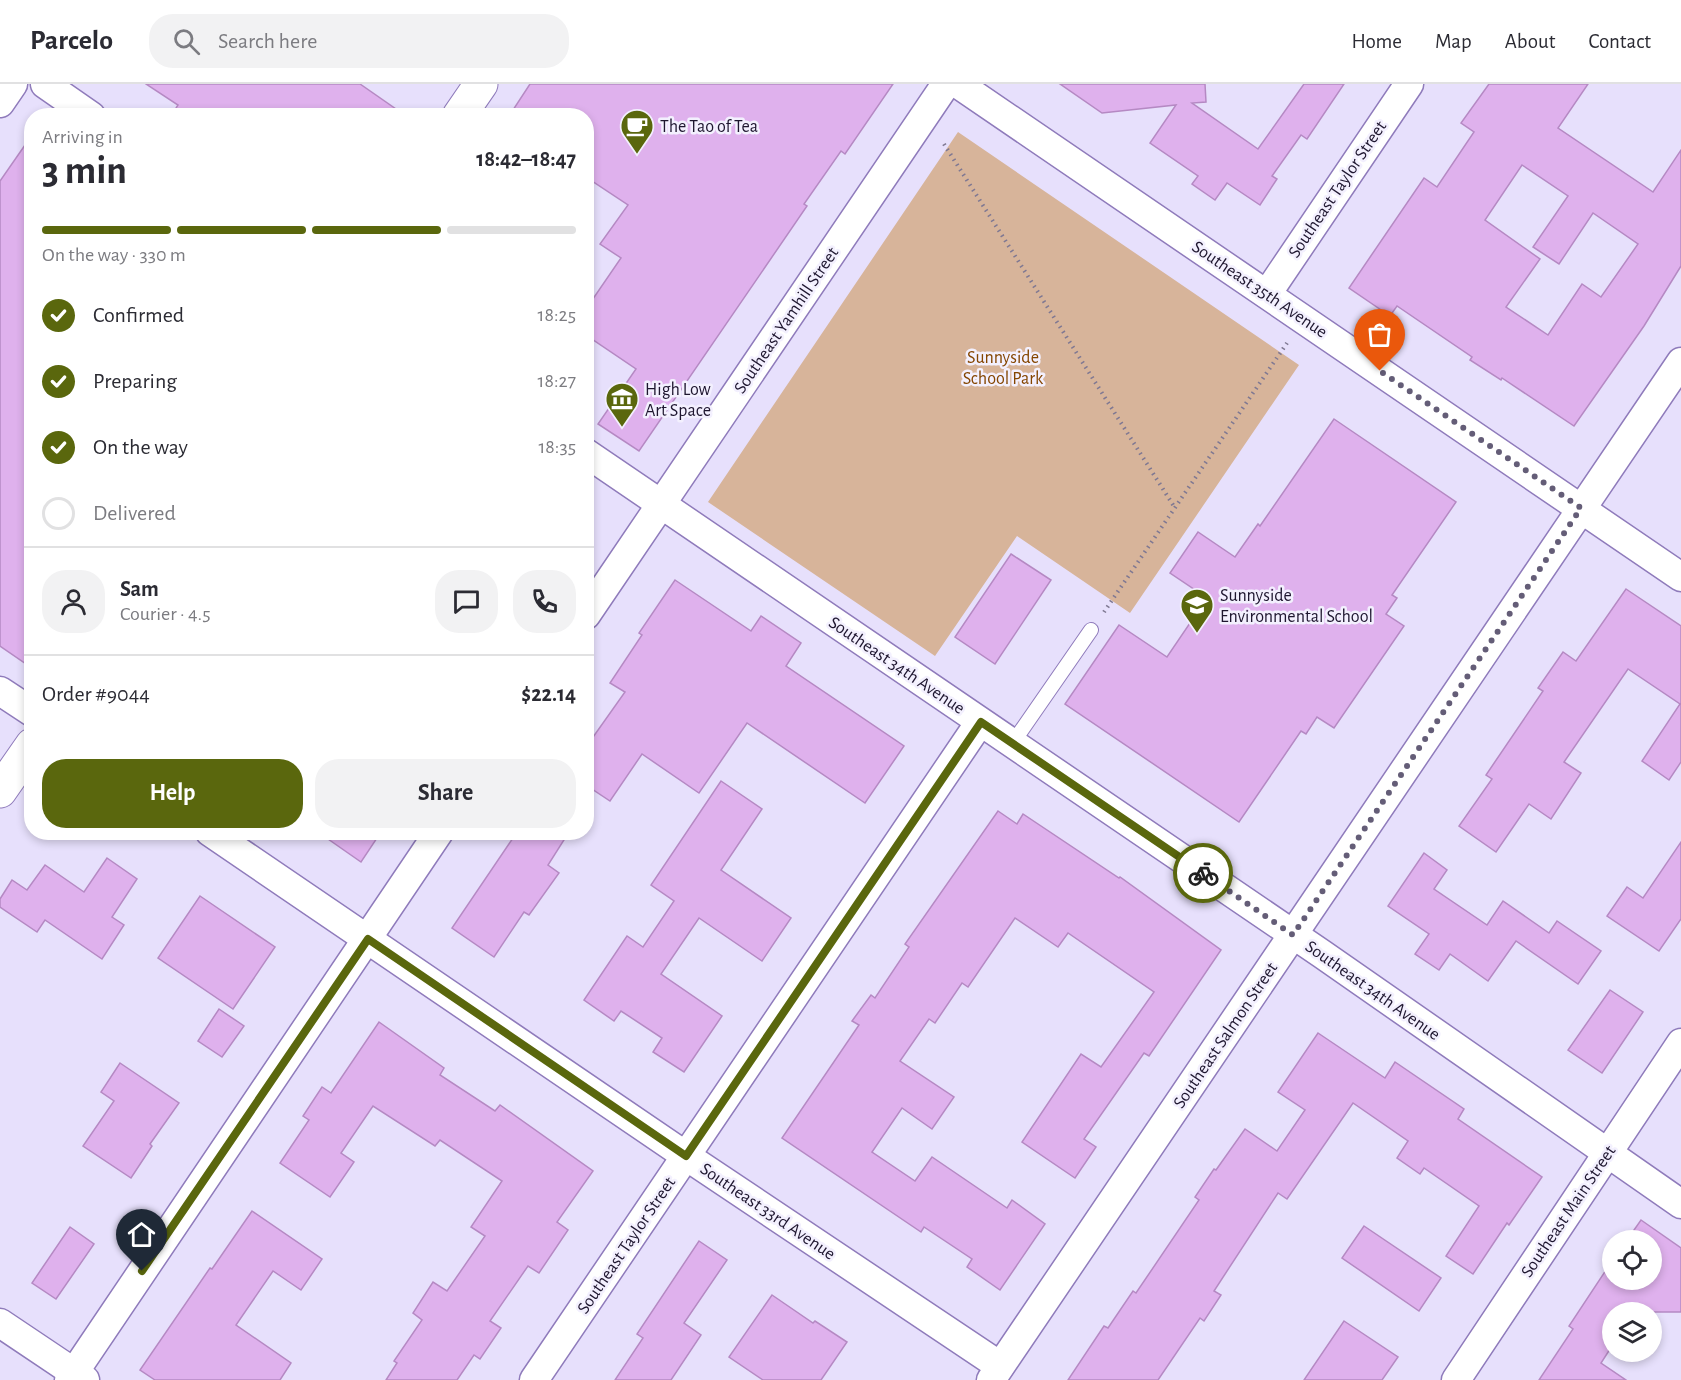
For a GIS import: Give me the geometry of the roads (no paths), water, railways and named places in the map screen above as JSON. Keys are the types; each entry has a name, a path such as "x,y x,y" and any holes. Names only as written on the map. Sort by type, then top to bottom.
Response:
{"main road":[{"path":"464,108 481,84"},
{"path":"0,791 24,756"}],"street":[{"path":"0,103 13,84"},
{"path":"45,84 80,108"},
{"name":"Southeast Yamhill Street","path":"594,603 946,84"},
{"name":"Southeast 35th Avenue","path":"958,84 1681,577"},
{"name":"Southeast Taylor Street","path":"1267,294 1408,84"},
{"name":"Southeast Salmon Street","path":"995,1373 1681,362"},
{"name":"Southeast 34th Avenue","path":"594,458 1293,935 1681,1204"},
{"path":"0,691 24,707"},
{"name":"Southeast Taylor Street","path":"534,1380 981,722"},
{"name":"Southeast 33rd Avenue","path":"222,840 686,1156 995,1373"},
{"path":"0,1323 76,1378 434,840"},
{"name":"Southeast Main Street","path":"1456,1380 1681,1043"}],"lane":[{"path":"1012,744 1091,630"}],"place":[{"name":"The Tao of Tea","path":"637,155"},
{"name":"High Low Art Space","path":"622,428"},
{"name":"Sunnyside Environmental School","path":"1197,634"}],"park label":[{"name":"Sunnyside School Park","path":"1003,367"}]}
